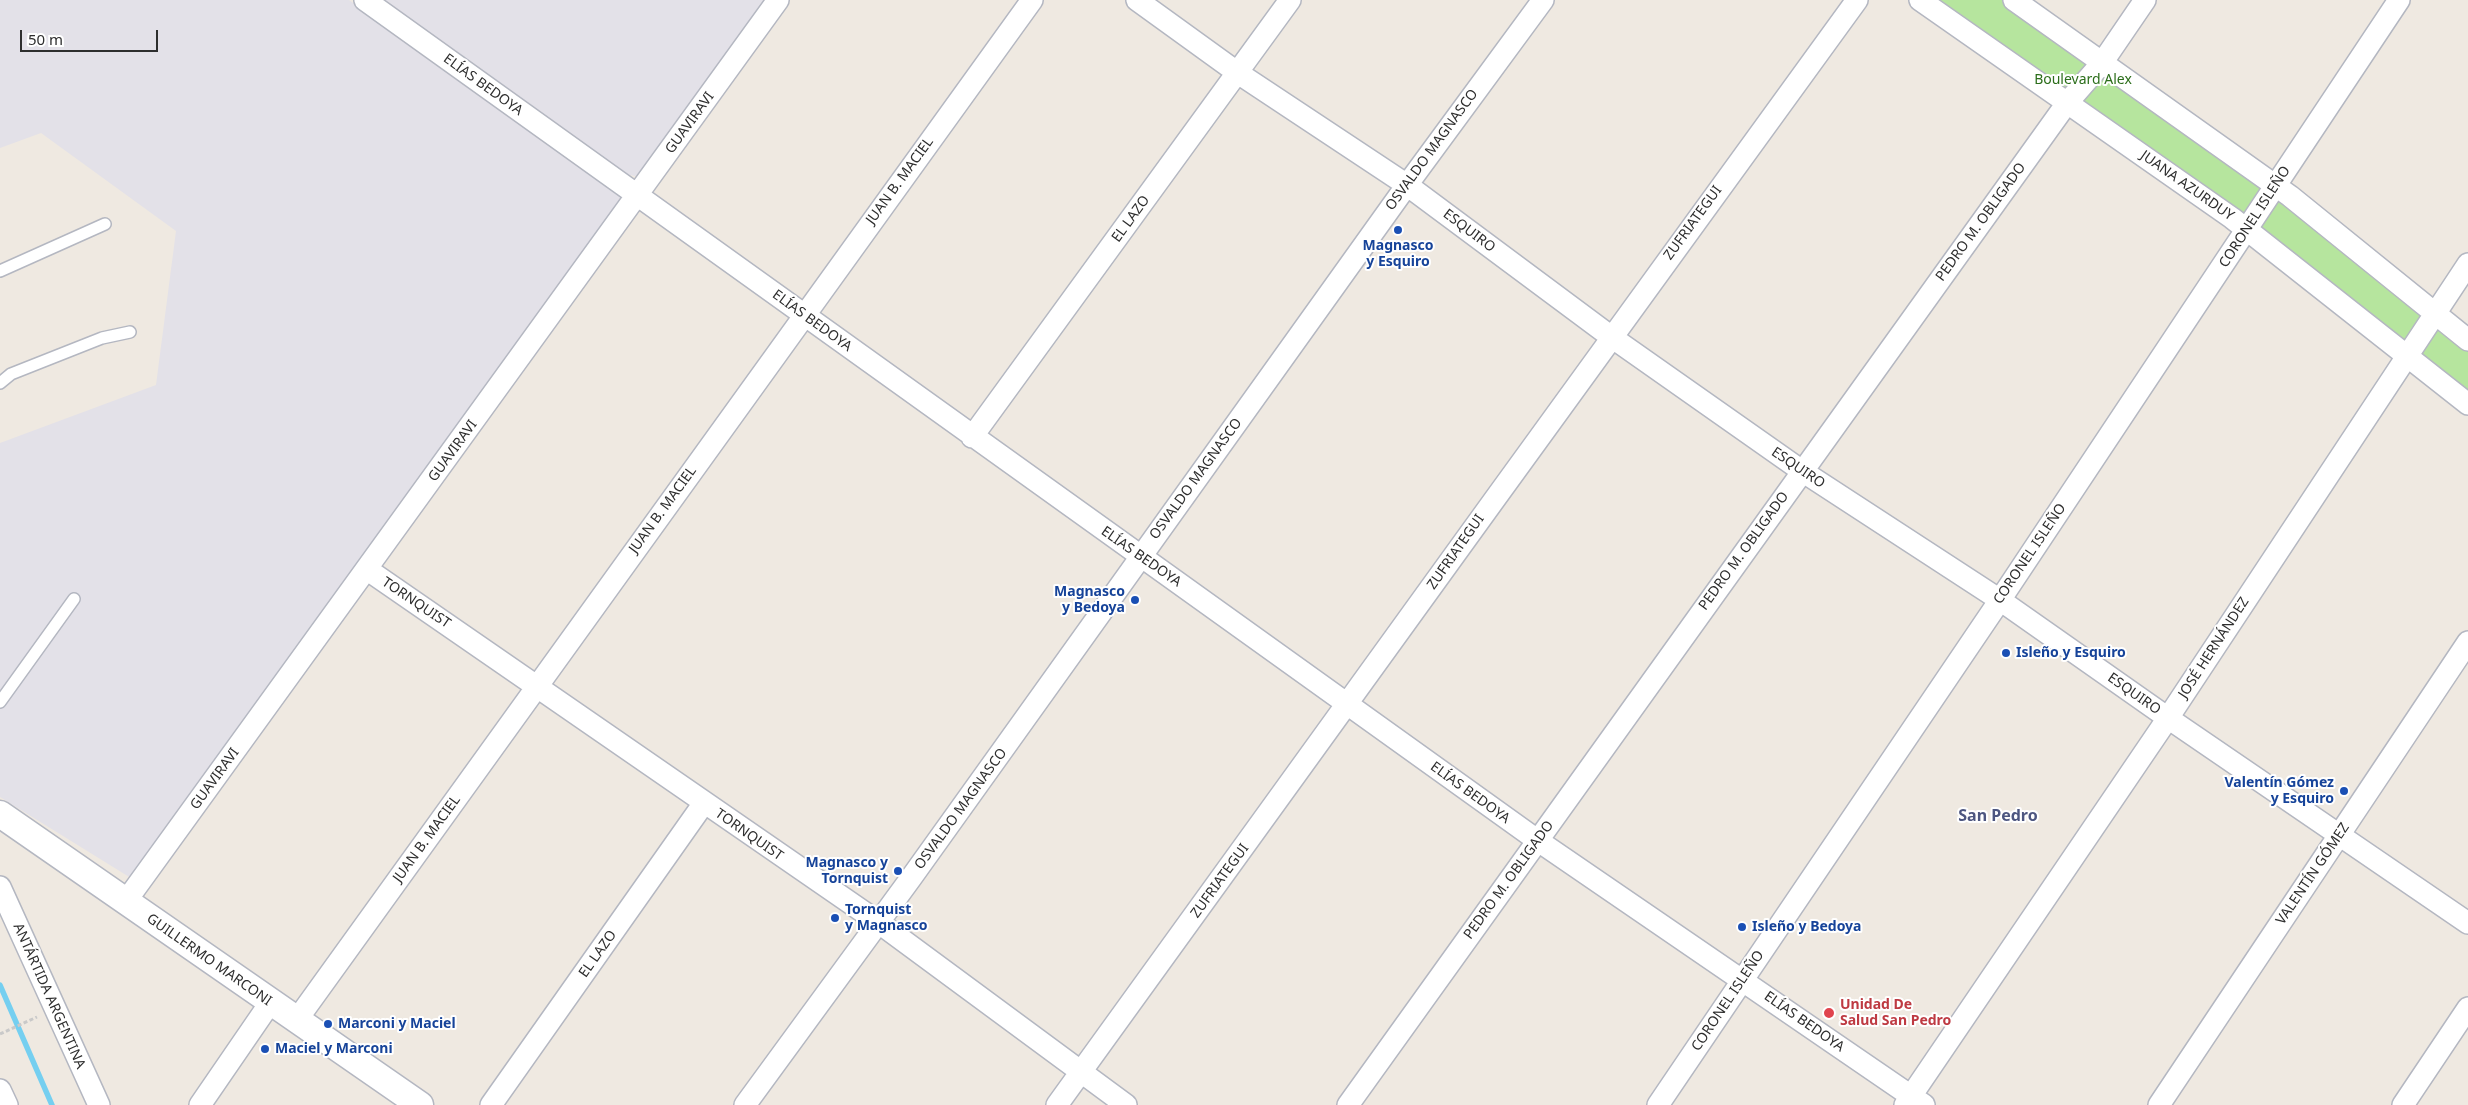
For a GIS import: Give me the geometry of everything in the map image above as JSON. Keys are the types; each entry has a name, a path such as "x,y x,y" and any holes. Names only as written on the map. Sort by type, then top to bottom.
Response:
{"street":[{"name":"ELÍAS BEDOYA","path":"364,0 1537,840 1742,980 1913,1102"},
{"name":"GUAVIRAVI","path":"126,901 368,570 778,0"},
{"name":"JUAN B. MACIEL","path":"296,1020 1032,0"},
{"name":"ESQUIRO","path":"1136,0 1238,73 1407,185 1610,336 1802,471 2000,600 2168,718 2340,833 2468,923"},
{"name":"EL LAZO","path":"972,437 1290,0"},
{"name":"OSVALDO MAGNASCO","path":"745,1105 1078,645 1139,556 1543,0"},
{"name":"ZUFRIATEGUI","path":"1057,1105 1348,705 1610,336 1857,0"},
{"name":"JUANA AZURDUY","path":"1920,0 2248,230 2468,404"},
{"path":"2014,0 2276,186 2468,340"},
{"name":"PEDRO M. OBLIGADO","path":"1348,1105 2067,103 2102,63 2145,0"},
{"name":"CORONEL ISLEÑO","path":"1658,1105 2000,600 2248,230 2399,0"},
{"name":"JOSÉ HERNÁNDEZ","path":"1913,1102 2468,264"},
{"name":"TORNQUIST","path":"368,570 878,922 1080,1073 1126,1105"},
{"name":"VALENTÍN GÓMEZ","path":"2159,1105 2468,642"},
{"name":"EL LAZO","path":"491,1105 704,803"},
{"name":"GUILLERMO MARCONI","path":"0,814 270,1003 420,1105"},
{"name":"ANTÁRTIDA ARGENTINA","path":"0,888 99,1105"},
{"path":"200,1105 270,1003"},
{"path":"2403,1105 2468,1008"},
{"path":"0,1090 7,1105"}],"lane":[{"path":"0,271 105,224"},
{"path":"0,383 11,374 102,338 130,332"},
{"path":"0,702 74,599"}],"path":[{"path":"0,1034 40,1016"}],"shaded area":[{"path":"0,0 349,0 638,210 147,888 0,797 0,443 156,385 176,231 41,133 0,148"},
{"path":"384,0 769,0 646,172 635,176 624,174"}],"green space":[{"name":"Boulevard Alex","path":"1937,0 2006,0 2275,193 2468,349 2468,398"}],"waterway":[{"path":"0,985 52,1105"}],"place":[{"name":"Magnasco y Esquiro","path":"1398,230"},
{"name":"Magnasco y Bedoya","path":"1135,600"},
{"name":"Isleño y Esquiro","path":"2006,653"},
{"name":"Valentín Gómez y Esquiro","path":"2344,791"},
{"name":"Magnasco y Tornquist","path":"898,871"},
{"name":"Tornquist y Magnasco","path":"835,918"},
{"name":"Isleño y Bedoya","path":"1742,927"},
{"name":"Unidad De Salud San Pedro","path":"1829,1013"},
{"name":"Marconi y Maciel","path":"328,1024"},
{"name":"Maciel y Marconi","path":"265,1049"}],"district":[{"name":"San Pedro","path":"1998,816"}]}
